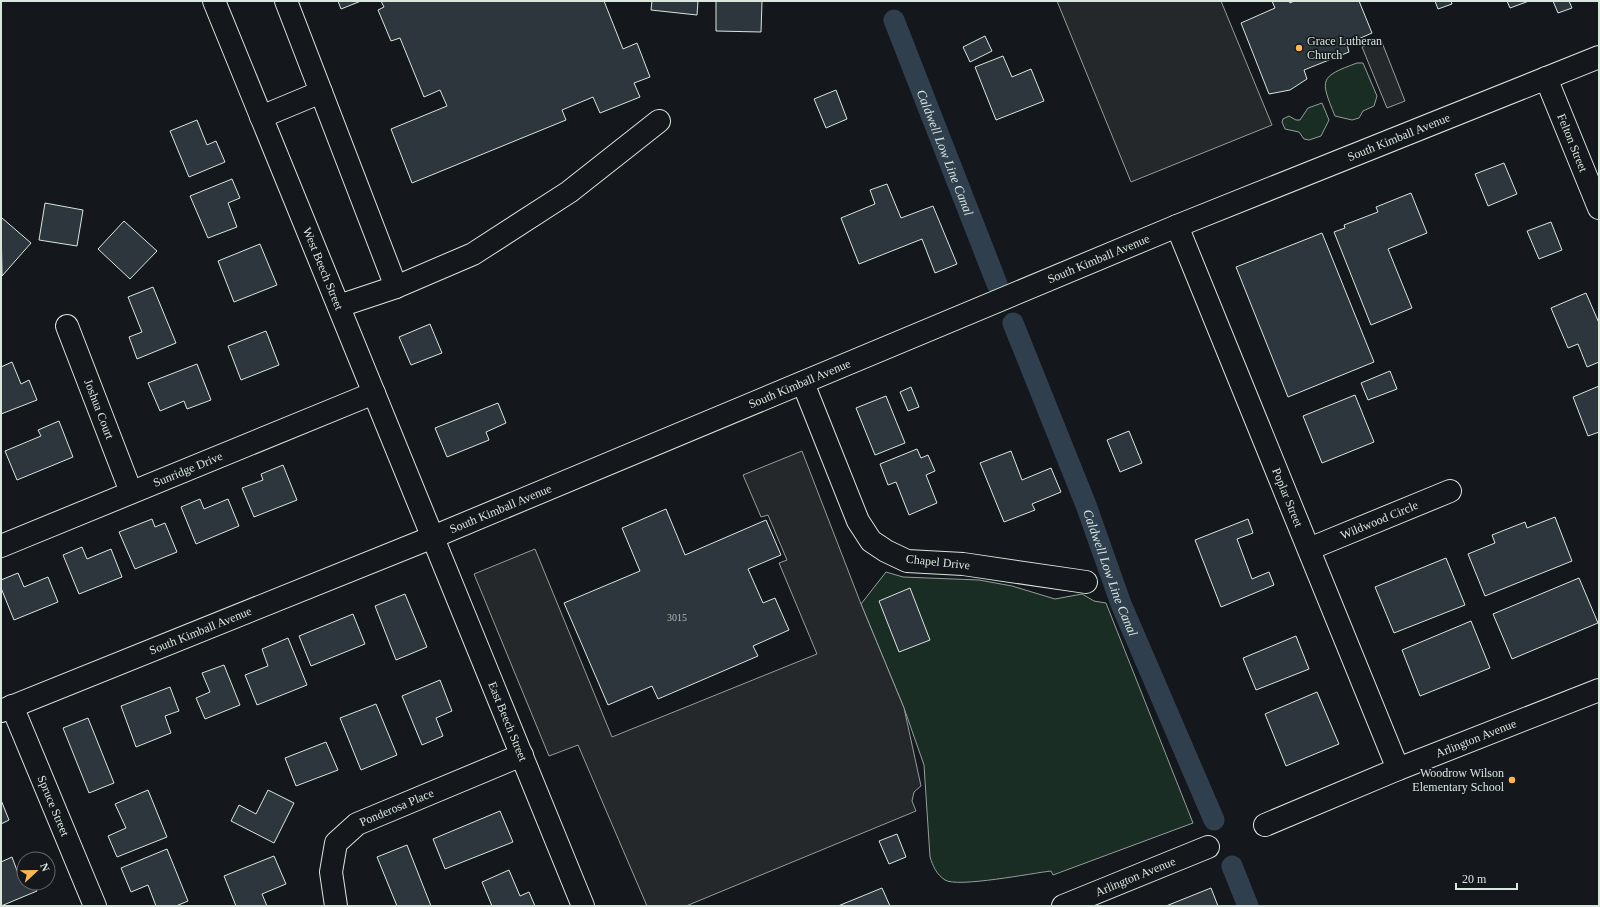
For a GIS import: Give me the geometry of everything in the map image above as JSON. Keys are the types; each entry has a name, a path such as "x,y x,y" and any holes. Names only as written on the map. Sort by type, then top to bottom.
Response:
{"street":[{"name":"West Beech Street","path":"214,1 433,537"},
{"path":"286,1 396,286"},
{"name":"South Kimball Avenue","path":"6,709 433,537 1177,226 1599,57"},
{"name":"Felton Street","path":"1546,78 1599,208"},
{"path":"261,117 321,92"},
{"path":"338,306 396,286 473,254 569,192 659,121"},
{"name":"Poplar Street","path":"1177,226 1398,769"},
{"name":"Joshua Court","path":"67,326 131,492"},
{"name":"Chapel Drive","path":"803,383 858,521 871,541 886,551 907,561 970,565 1086,582"},
{"name":"Sunridge Drive","path":"1,546 374,393"},
{"name":"Wildwood Circle","path":"1309,549 1450,491"},
{"name":"East Beech Street","path":"433,537 583,906"},
{"name":"Arlington Avenue","path":"1265,825 1398,769 1599,690"},
{"name":"Spruce Street","path":"6,709 94,906"},
{"name":"Ponderosa Place","path":"336,906 331,872 336,843 357,824 522,754"},
{"name":"Arlington Avenue","path":"1075,904 1208,847"}],"green space":[{"path":"1357,63 1363,63 1377,96 1374,106 1363,111 1359,118 1352,120 1335,116 1325,87 1326,81 1329,76 1335,72"},
{"path":"1322,103 1329,120 1321,136 1309,140 1304,139 1299,132 1285,129 1282,122 1283,119 1289,116 1296,120 1300,120 1308,108"},
{"path":"886,572 903,577 979,580 1012,586 1055,599 1082,594 1094,601 1106,603 1193,823 1053,875 1051,871 964,882 952,882 942,878 935,870 930,857 924,765 904,708 861,604"}],"shaded area":[{"path":"1057,1 1221,1 1272,125 1131,182"},
{"path":"1381,40 1405,101 1387,108 1362,47"},
{"path":"802,451 861,604 904,708 921,786 914,792 912,801 916,811 686,906 647,906 578,745 549,756 474,574 535,549 612,737 817,654 779,563 787,560 768,515 761,517 743,475"}],"building":[{"path":"338,1 361,1 341,9"},
{"path":"381,1 604,1 623,49 637,43 650,77 634,83 640,97 600,113 593,97 562,110 566,120 412,183 391,129 447,106 440,90 424,97 400,38 391,41 378,10 384,7"},
{"path":"652,1 698,1 697,15 651,10"},
{"path":"716,1 762,1 761,32 716,31"},
{"name":"Grace Lutheran Church","path":"1272,1 1289,1 1290,3 1294,1 1359,1 1372,33 1347,44 1349,52 1304,70 1307,79 1290,90 1269,94 1241,23 1275,8"},
{"path":"1435,1 1451,1 1452,4 1438,9"},
{"path":"1507,1 1529,1 1510,8"},
{"path":"1553,1 1569,1 1572,8 1558,13"},
{"path":"985,36 992,51 970,62 963,47"},
{"path":"1003,56 1012,77 1031,69 1044,101 996,120 975,67"},
{"path":"836,90 847,119 826,128 814,99"},
{"path":"197,120 207,145 216,141 225,162 189,177 170,131"},
{"path":"1504,163 1517,194 1488,206 1475,174"},
{"path":"232,179 240,198 228,203 237,227 208,238 190,196"},
{"path":"887,184 901,218 933,206 957,264 935,273 922,239 859,264 841,218 875,204 870,190"},
{"path":"1411,193 1427,233 1388,249 1412,308 1371,325 1334,232 1345,228 1344,225 1378,212 1376,207"},
{"path":"45,203 83,210 77,246 39,240"},
{"path":"2,218 31,243 2,276 1,219"},
{"path":"124,221 157,251 130,279 98,249"},
{"path":"1551,222 1562,250 1539,259 1527,231"},
{"path":"1322,233 1374,362 1288,397 1236,267"},
{"path":"260,244 277,285 234,302 218,261"},
{"path":"153,287 176,343 137,359 129,337 142,332 128,297"},
{"path":"1586,293 1599,323 1599,362 1587,367 1578,344 1568,348 1551,308"},
{"path":"430,324 442,353 411,365 399,337"},
{"path":"266,331 279,365 241,380 228,346"},
{"path":"12,362 21,384 29,380 37,400 1,414 1,367"},
{"path":"197,364 211,400 187,409 184,401 160,411 148,383"},
{"path":"1390,371 1397,389 1368,400 1361,383"},
{"path":"1599,386 1599,432 1588,436 1573,397"},
{"path":"911,387 919,407 908,411 900,392"},
{"path":"1355,395 1374,442 1322,463 1303,416"},
{"path":"886,396 905,443 875,455 856,408"},
{"path":"498,403 506,423 486,432 489,440 447,457 435,428"},
{"path":"59,421 73,457 17,480 5,451 41,436 38,430"},
{"path":"1129,431 1142,463 1120,472 1107,440"},
{"path":"917,449 921,458 928,455 935,471 926,475 937,503 909,515 896,482 888,485 880,464"},
{"path":"1011,451 1022,480 1051,468 1061,492 1032,504 1035,510 1004,522 980,463"},
{"path":"283,465 297,500 254,517 242,488 263,480 261,474"},
{"path":"200,499 204,509 228,499 239,526 196,544 181,507"},
{"path":"666,509 685,555 766,520 781,555 748,569 763,603 775,598 789,630 753,646 758,656 658,699 652,686 608,705 564,603 640,571 622,528"},
{"path":"1555,517 1572,561 1485,596 1468,554 1495,543 1492,535 1525,522 1527,528"},
{"path":"152,519 155,527 165,523 177,552 135,569 119,532"},
{"path":"1248,519 1253,533 1237,539 1252,579 1269,572 1274,585 1221,607 1195,540"},
{"path":"82,547 87,559 111,549 122,577 79,594 63,555"},
{"path":"1446,558 1465,605 1394,633 1375,587"},
{"path":"18,573 24,587 48,577 58,602 14,620 1,588 1,580"},
{"path":"1579,578 1598,623 1512,659 1493,614"},
{"path":"910,588 930,640 899,652 879,601"},
{"path":"405,594 427,647 396,660 375,606"},
{"path":"353,614 365,644 311,666 299,636"},
{"path":"1471,621 1490,668 1420,696 1402,650"},
{"path":"1296,636 1309,669 1256,690 1243,658"},
{"path":"288,638 307,685 257,705 245,675 268,666 262,649"},
{"path":"224,665 240,705 205,719 196,698 210,692 202,673"},
{"path":"440,680 452,711 436,718 443,736 422,745 402,696"},
{"path":"170,687 179,711 165,716 171,733 136,747 121,706"},
{"path":"1317,692 1339,744 1286,766 1265,714"},
{"path":"376,704 397,755 361,770 340,718"},
{"path":"88,718 114,783 89,793 63,728"},
{"path":"326,742 338,770 296,786 285,758"},
{"path":"148,790 167,837 117,857 108,836 126,828 115,804"},
{"path":"268,790 294,803 274,843 231,821 239,805 256,814"},
{"path":"1,800 9,820 1,824"},
{"path":"500,811 513,842 445,869 433,839"},
{"path":"897,834 906,857 889,864 879,841"},
{"path":"407,845 431,906 397,906 377,857"},
{"path":"167,849 188,901 176,906 156,906 148,885 131,892 121,868"},
{"path":"274,856 286,884 262,894 267,906 236,906 224,876"},
{"path":"12,857 16,868 16,891 37,891 1,906 1,862"},
{"path":"509,870 520,896 529,892 535,906 492,906 482,882"},
{"path":"882,888 890,906 838,906"},
{"path":"1211,888 1218,906 1166,906"}],"waterway":[{"name":"Caldwell Low Line Canal","path":"894,20 997,284"},
{"name":"Caldwell Low Line Canal","path":"1013,323 1086,505 1121,604 1214,820"},
{"name":"Caldwell Low Line Canal","path":"1232,866 1248,906"}],"place":[{"name":"Grace Lutheran Church","path":"1299,48"},
{"name":"Woodrow Wilson Elementary School","path":"1512,780"}]}
